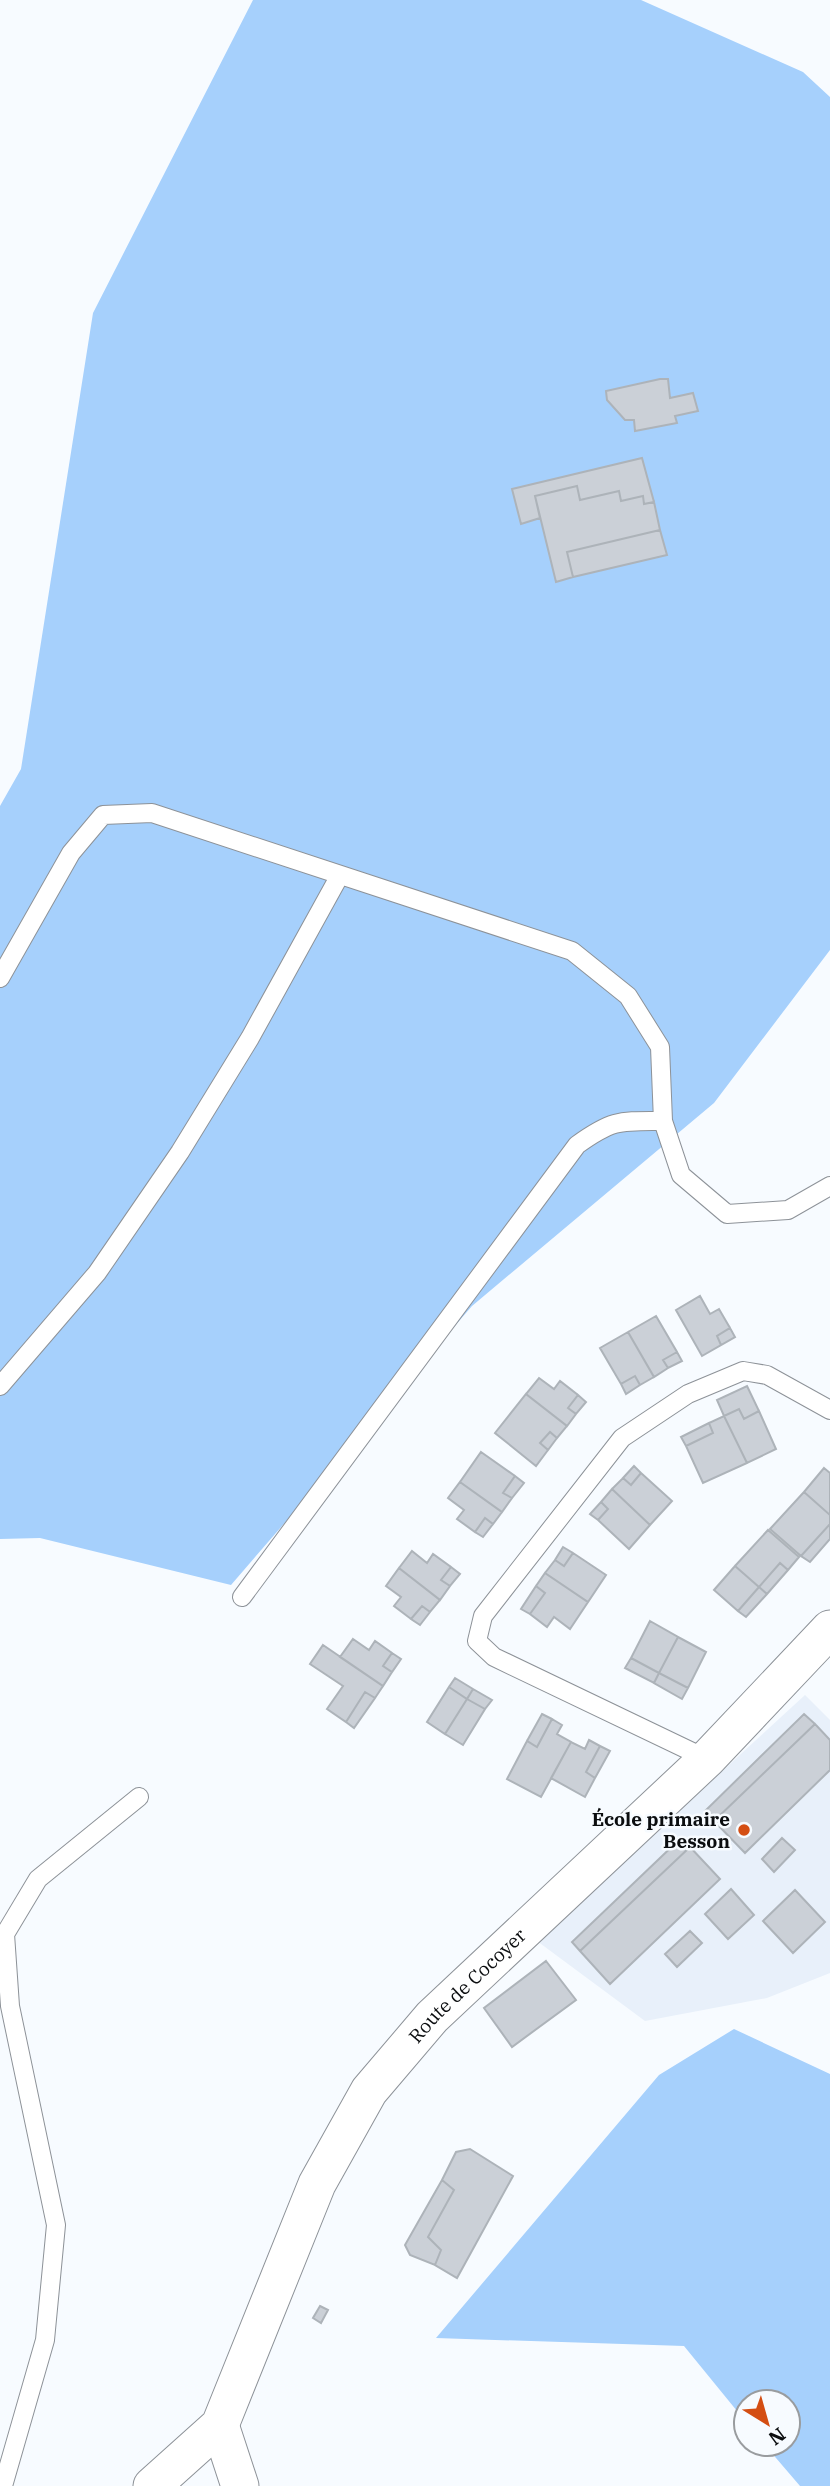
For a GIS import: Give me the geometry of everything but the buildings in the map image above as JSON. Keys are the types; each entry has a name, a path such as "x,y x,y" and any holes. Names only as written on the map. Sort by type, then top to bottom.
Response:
{"street":[{"name":"Route de Cocoyer","path":"220,2425 317,2185 369,2091 432,2017 707,1759 830,1629"},
{"path":"152,2486 220,2425 240,2486"}],"lane":[{"path":"0,978 71,853 103,815 152,813 572,951 628,996 660,1046 663,1121 681,1175 727,1214 788,1210 830,1186"},
{"path":"0,1386 97,1273 180,1152 250,1038 340,875"},
{"path":"242,1597 576,1145 597,1130 619,1121 663,1121"},
{"path":"707,1759 494,1657 477,1641 483,1616 622,1438 688,1394 743,1371 767,1376 830,1410"},
{"path":"3,2486 45,2340 56,2224 10,2006 5,1934 38,1879 139,1797"}],"shaded area":[{"path":"253,0 641,0 803,72 830,97 830,950 714,1103 472,1306 231,1585 40,1538 0,1539 0,806 21,769 93,313"},
{"name":"École primaire Besson","path":"805,1695 830,1720 830,1973 767,1998 645,2021 537,1941"},
{"path":"734,2029 830,2074 830,2486 800,2486 776,2458 802,2458 802,2388 732,2388 732,2405 684,2346 436,2338 659,2075"}],"place":[{"name":"École primaire Besson","path":"744,1830"}]}
